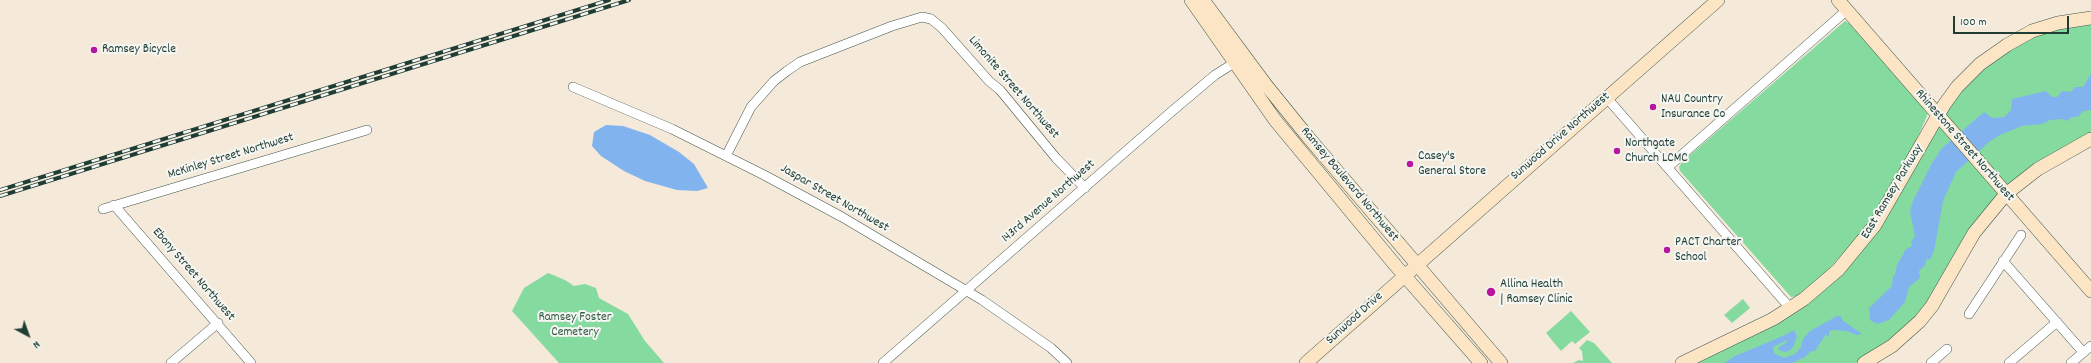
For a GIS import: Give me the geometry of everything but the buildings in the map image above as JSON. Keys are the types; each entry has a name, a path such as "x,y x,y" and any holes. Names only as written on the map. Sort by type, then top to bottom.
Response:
{"street":[{"name":"Ramsey Boulevard Northwest","path":"1190,0 1275,120 1405,276 1481,363"},
{"name":"Ramsey Boulevard Northwest","path":"1203,0 1266,85 1417,265 1502,363"},
{"name":"Sunwood Drive Northwest","path":"1405,276 1606,97 1718,0"},
{"name":"Rhinestone Street Northwest","path":"1838,0 2091,291"},
{"path":"1668,167 1847,10"},
{"name":"Limonite Street Northwest","path":"726,156 751,107 774,81 800,62 916,18 931,19 942,28 989,80 1000,90 1056,158 1084,188"},
{"name":"East Ramsey Parkway","path":"1683,363 1754,329 1790,308 1820,286 1863,242 1887,206 1944,105 1964,79 1980,64 2007,45 2039,29 2058,23 2091,18"},
{"name":"143rd Avenue Northwest","path":"882,363 1207,82 1234,63"},
{"name":"Jaspar Street Northwest","path":"573,87 672,129 842,217 966,290 1051,348 1067,363"},
{"path":"1606,97 1790,308"},
{"name":"McKinley Street Northwest","path":"102,209 367,130"},
{"path":"1864,363 1892,346 1920,321 1932,306 1974,233 2006,194 2038,169 2091,139"},
{"name":"Ebony Street Northwest","path":"114,205 252,363"},
{"path":"1970,314 2021,235"},
{"path":"2003,261 2083,352"},
{"name":"Sunwood Drive","path":"1306,363 1405,276"},
{"path":"2009,363 2057,322"},
{"path":"171,363 218,323"},
{"path":"2075,362 2083,352 2091,346"},
{"path":"1931,363 1947,349"}],"green space":[{"path":"1845,21 1850,24 1928,112 1909,157 1886,197 1861,234 1826,272 1797,296 1791,297 1680,171 1679,167 1682,162"},
{"path":"2091,21 2091,134 2035,166 1903,332 1857,363 1691,363 1833,278 1947,106 1999,53 2047,30"},
{"name":"Ramsey Foster Cemetery","path":"548,273 565,280 574,286 585,284 596,288 599,298 628,314 645,341 664,363 559,363 512,311 524,288"},
{"path":"1743,299 1750,308 1732,323 1724,315"},
{"path":"1571,311 1590,332 1575,344 1572,341 1561,351 1546,333"},
{"path":"1587,340 1594,343 1612,363 1573,363 1579,360 1583,361 1582,351 1579,348"}],"water":[{"path":"2091,74 2091,110 2083,111 2079,116 2070,118 2068,121 2062,119 2050,120 2042,124 2022,126 2000,135 1989,142 1956,172 1943,201 1934,251 1930,260 1927,258 1925,265 1919,271 1920,278 1909,287 1905,302 1889,320 1877,324 1870,320 1869,308 1892,286 1893,276 1895,275 1897,265 1906,249 1912,246 1911,242 1915,236 1910,211 1913,201 1932,163 1942,148 1984,112 1992,118 2004,117 2011,110 2012,99 2046,91 2052,97 2057,97 2062,91 2071,92 2075,87 2083,87"},
{"path":"606,125 623,126 650,135 679,152 694,164 708,188 697,191 677,190 645,181 624,171 601,156 592,146 594,132"},
{"path":"1837,316 1842,317 1842,320 1862,334 1857,335 1846,331 1832,330 1829,332 1829,337 1826,334 1815,351 1811,351 1805,357 1792,363 1725,363 1735,356 1794,330 1797,336 1793,347 1789,351 1785,352 1778,350 1779,347 1786,343 1787,340 1773,347 1774,353 1784,358 1795,354 1801,347 1803,339 1810,331"}],"railway":[{"path":"0,190 609,0"},
{"path":"0,196 629,0"}],"place":[{"name":"Ramsey Bicycle","path":"94,50"},
{"name":"NAU Country Insurance Co","path":"1653,107"},
{"name":"Northgate Church LCMC","path":"1617,151"},
{"name":"Casey's General Store","path":"1410,164"},
{"name":"PACT Charter School","path":"1667,250"},
{"name":"Allina Health | Ramsey Clinic","path":"1491,292"}]}
